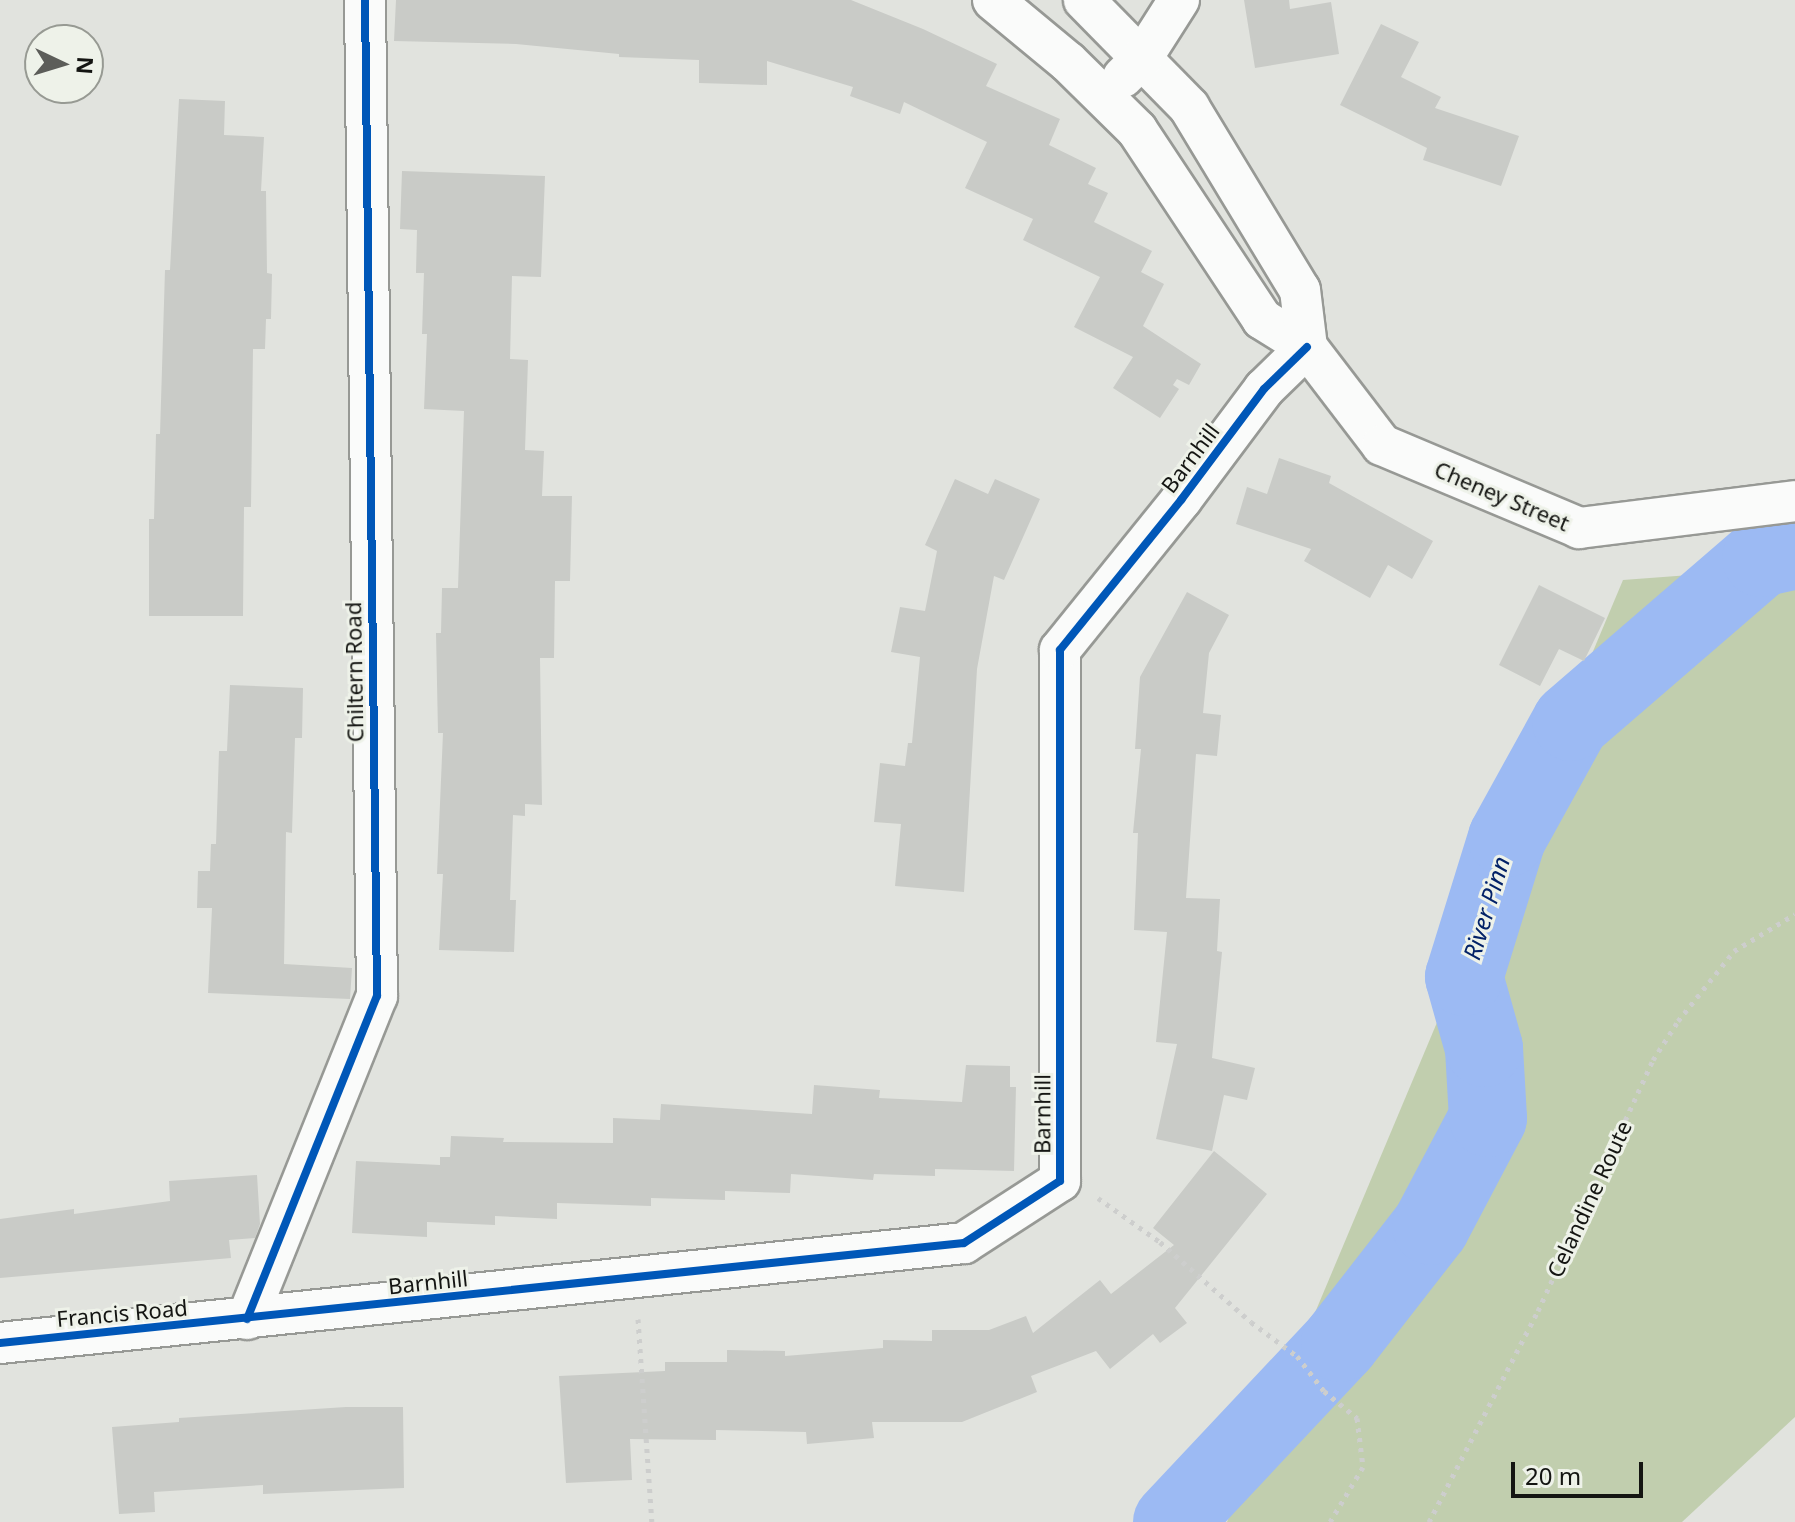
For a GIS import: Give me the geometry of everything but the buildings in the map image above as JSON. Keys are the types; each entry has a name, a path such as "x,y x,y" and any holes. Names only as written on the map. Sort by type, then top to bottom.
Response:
{"street":[{"name":"Chiltern Road","path":"247,1319 377,996 365,0"},
{"name":"Cheney Street","path":"993,0 1103,96 1137,130 1262,319 1307,347 1382,445 1579,528 1795,501"},
{"path":"1084,0 1189,107 1300,290 1307,347"},
{"path":"1103,96 1142,58 1179,0"},
{"name":"Barnhill","path":"247,1319 964,1243 1060,1181 1060,650 1181,500 1264,389 1307,347"},
{"name":"Francis Road","path":"0,1343 247,1319"}],"path":[{"path":"1060,1181 1108,1202 1297,1356 1324,1391 1357,1418 1363,1467 1330,1522"},
{"path":"636,1278 652,1522"}],"green space":[{"path":"1795,567 1795,1417 1682,1522 1227,1522 1623,580"}],"waterway":[{"name":"River Pinn","path":"1172,1522 1340,1343 1431,1226 1488,1118 1484,1048 1464,977 1507,838 1571,722 1761,558 1795,550"}],"cycle path":[{"path":"247,1319 377,996 365,0"},
{"path":"0,1343 964,1243 1060,1181 1060,650 1181,500 1264,389 1307,347"}]}
